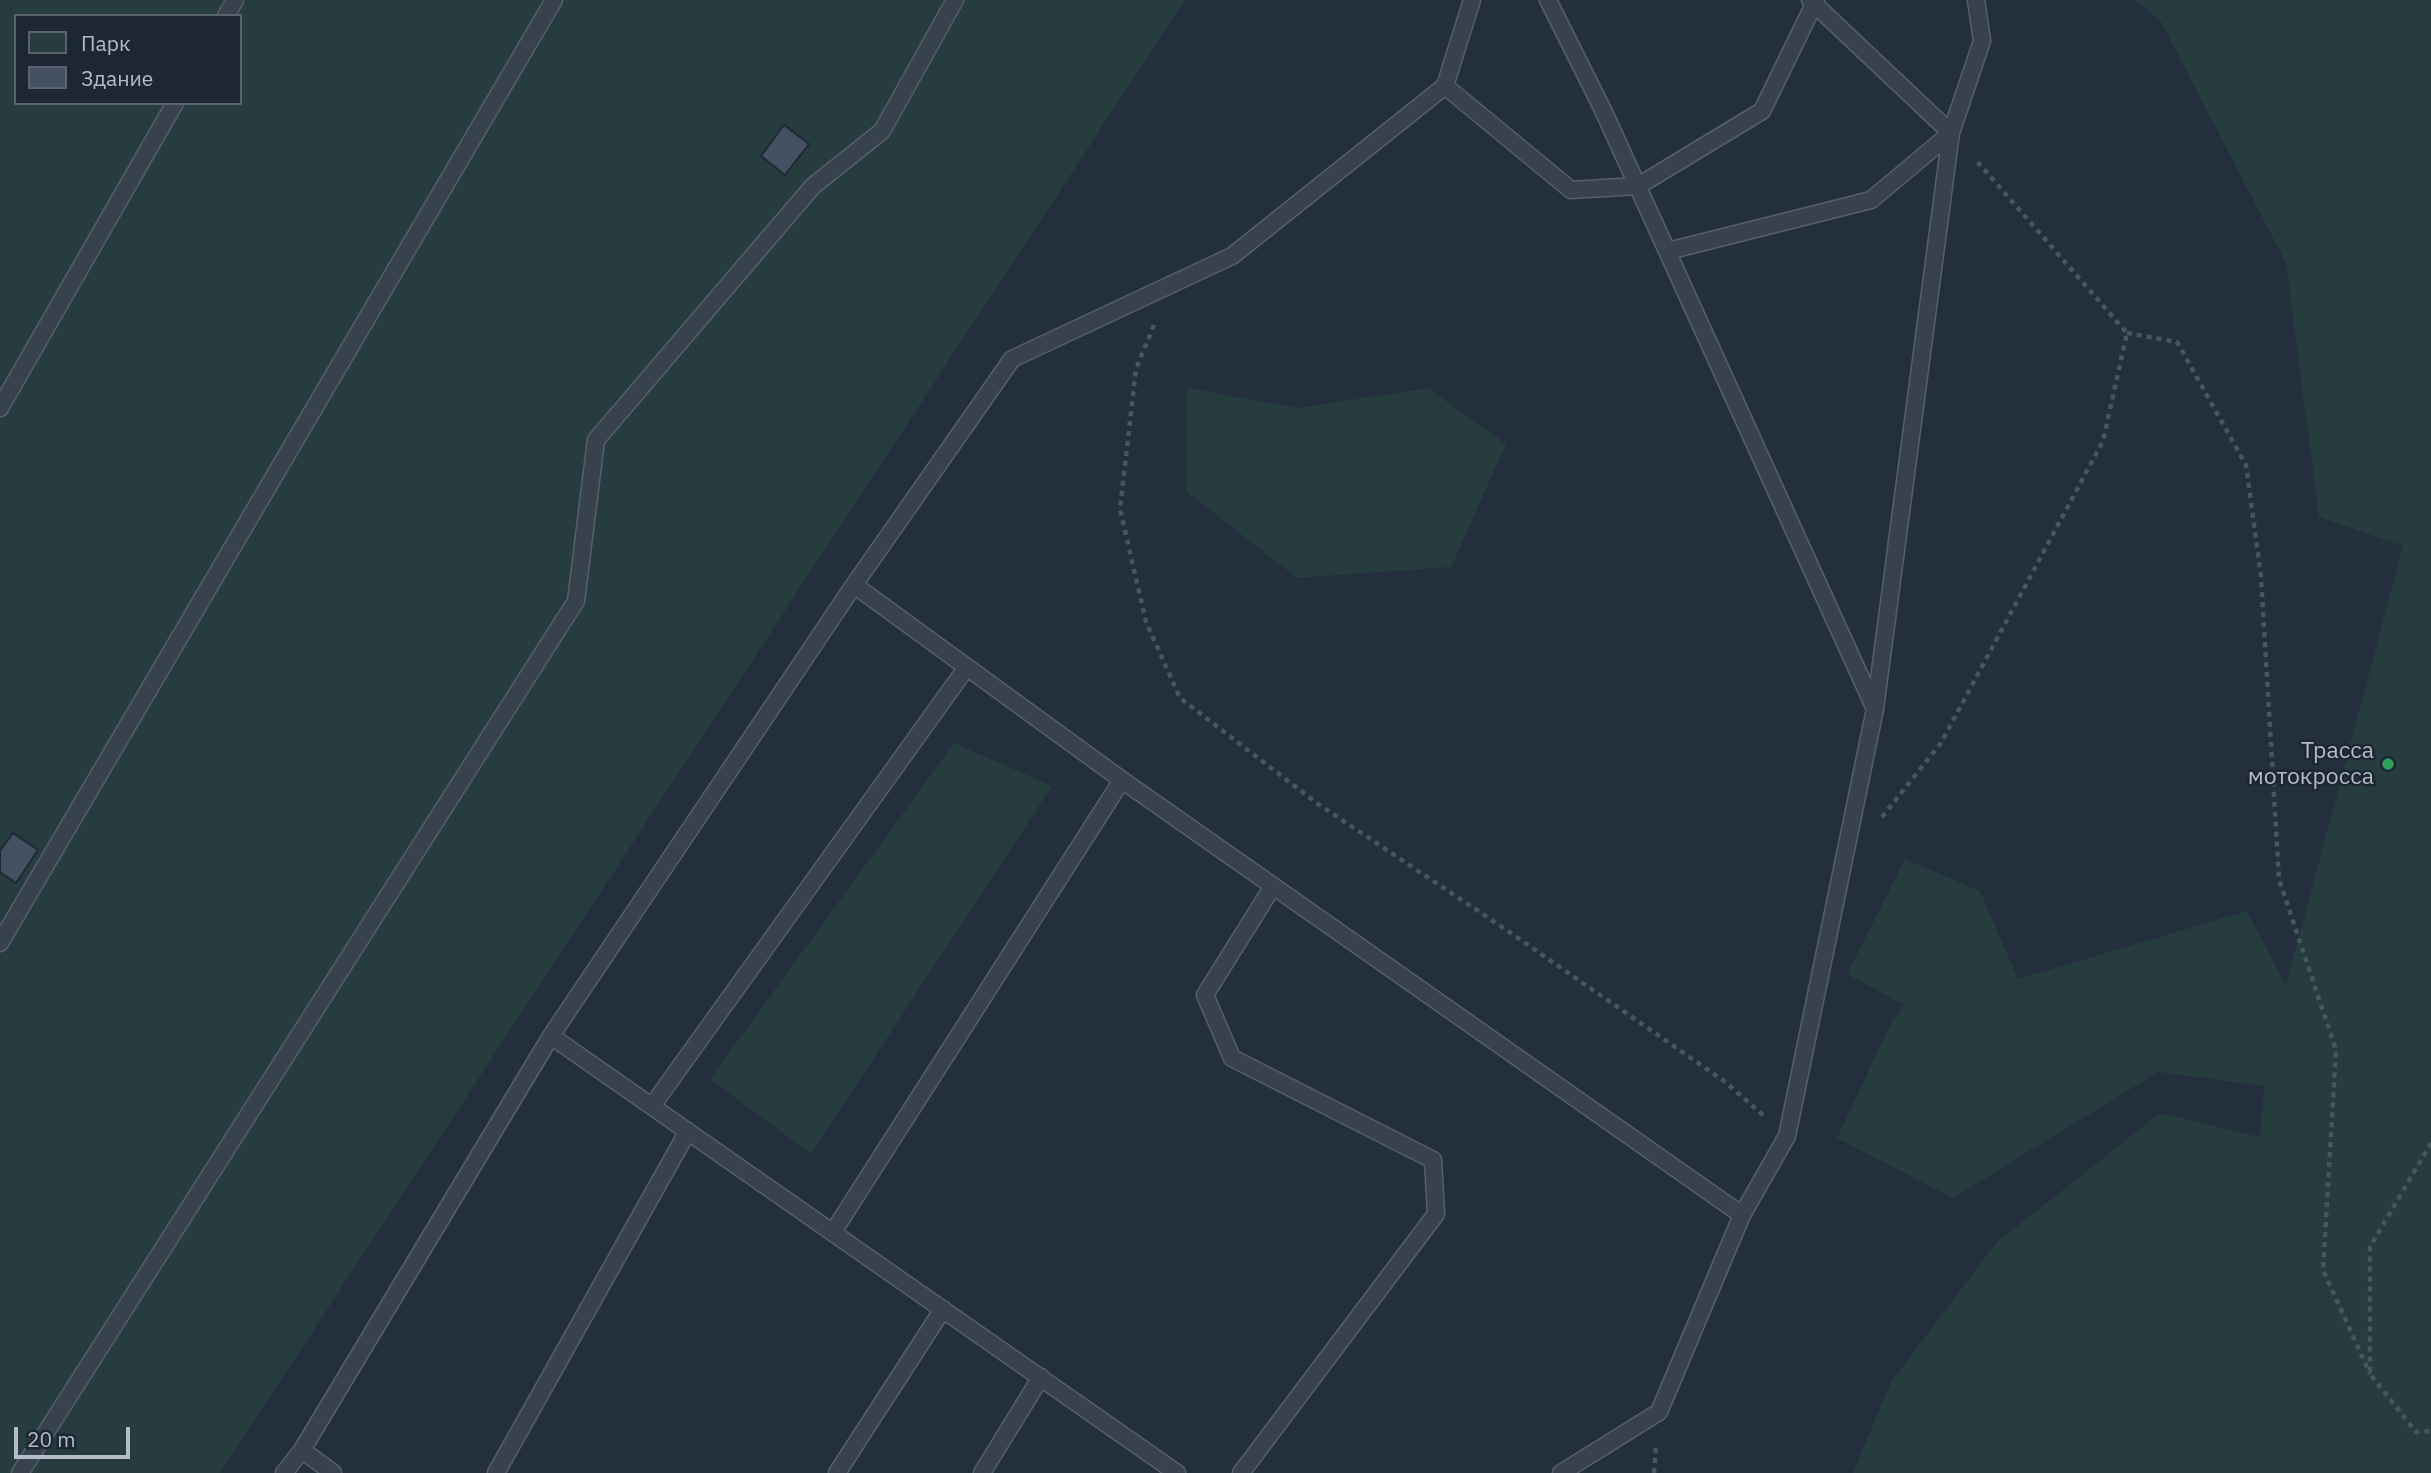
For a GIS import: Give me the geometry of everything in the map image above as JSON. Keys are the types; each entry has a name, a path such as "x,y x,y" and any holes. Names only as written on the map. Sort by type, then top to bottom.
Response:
{"lane":[{"path":"0,943 554,0"},
{"path":"20,1473 576,601 596,440 813,186 881,131 956,0"},
{"path":"284,1473 302,1450 551,1036 855,585 1012,359 1232,256 1445,86 1472,0"},
{"path":"1561,1473 1659,1412 1742,1215 1787,1136 1875,709 1951,133 1982,41 1976,0"},
{"path":"1549,1 1668,251 1875,709"},
{"path":"1445,86 1571,190 1638,186 1762,111 1814,2 1951,133"},
{"path":"0,408 174,105"},
{"path":"1668,251 1871,200 1951,133"},
{"path":"855,585 1122,780 1742,1215"},
{"path":"652,1106 967,667"},
{"path":"833,1232 1122,780"},
{"path":"1241,1473 1436,1214 1433,1160 1232,1058 1205,995 1273,886"},
{"path":"551,1036 1177,1473"},
{"path":"496,1473 688,1130"},
{"path":"837,1473 943,1310"},
{"path":"982,1473 1041,1377"},
{"path":"302,1450 333,1473"}],"path":[{"path":"1951,133 2127,333 2177,342 2246,465 2261,577 2278,878 2336,1050 2323,1270 2370,1374 2416,1432 2431,1431"},
{"path":"1169,286 1136,369 1120,509 1146,622 1180,698 1318,804 1505,929 1724,1081 1787,1136"},
{"path":"1876,826 1941,743 2103,440 2127,333"},
{"path":"2370,1374 2370,1247 2431,1143"}],"green space":[{"path":"0,0 1185,0 220,1473 0,1473"},
{"path":"2134,0 2431,0 2431,1473 1853,1473 1891,1382 1996,1243 2160,1113 2260,1137 2264,1086 2158,1072 1953,1198 1837,1138 1891,1023 1904,1005 1847,974 1905,859 1980,891 2018,979 2247,911 2286,986 2403,546 2319,517 2286,263 2160,20"},
{"path":"1187,388 1299,408 1428,388 1506,444 1451,567 1297,578 1186,491"},
{"path":"954,743 1052,786 811,1154 710,1079"}],"building":[{"path":"784,125 809,144 785,175 761,156"},
{"path":"13,833 38,850 16,883 0,872 0,851"}],"place":[{"name":"Трасса мотокросса","path":"2388,764"}]}
